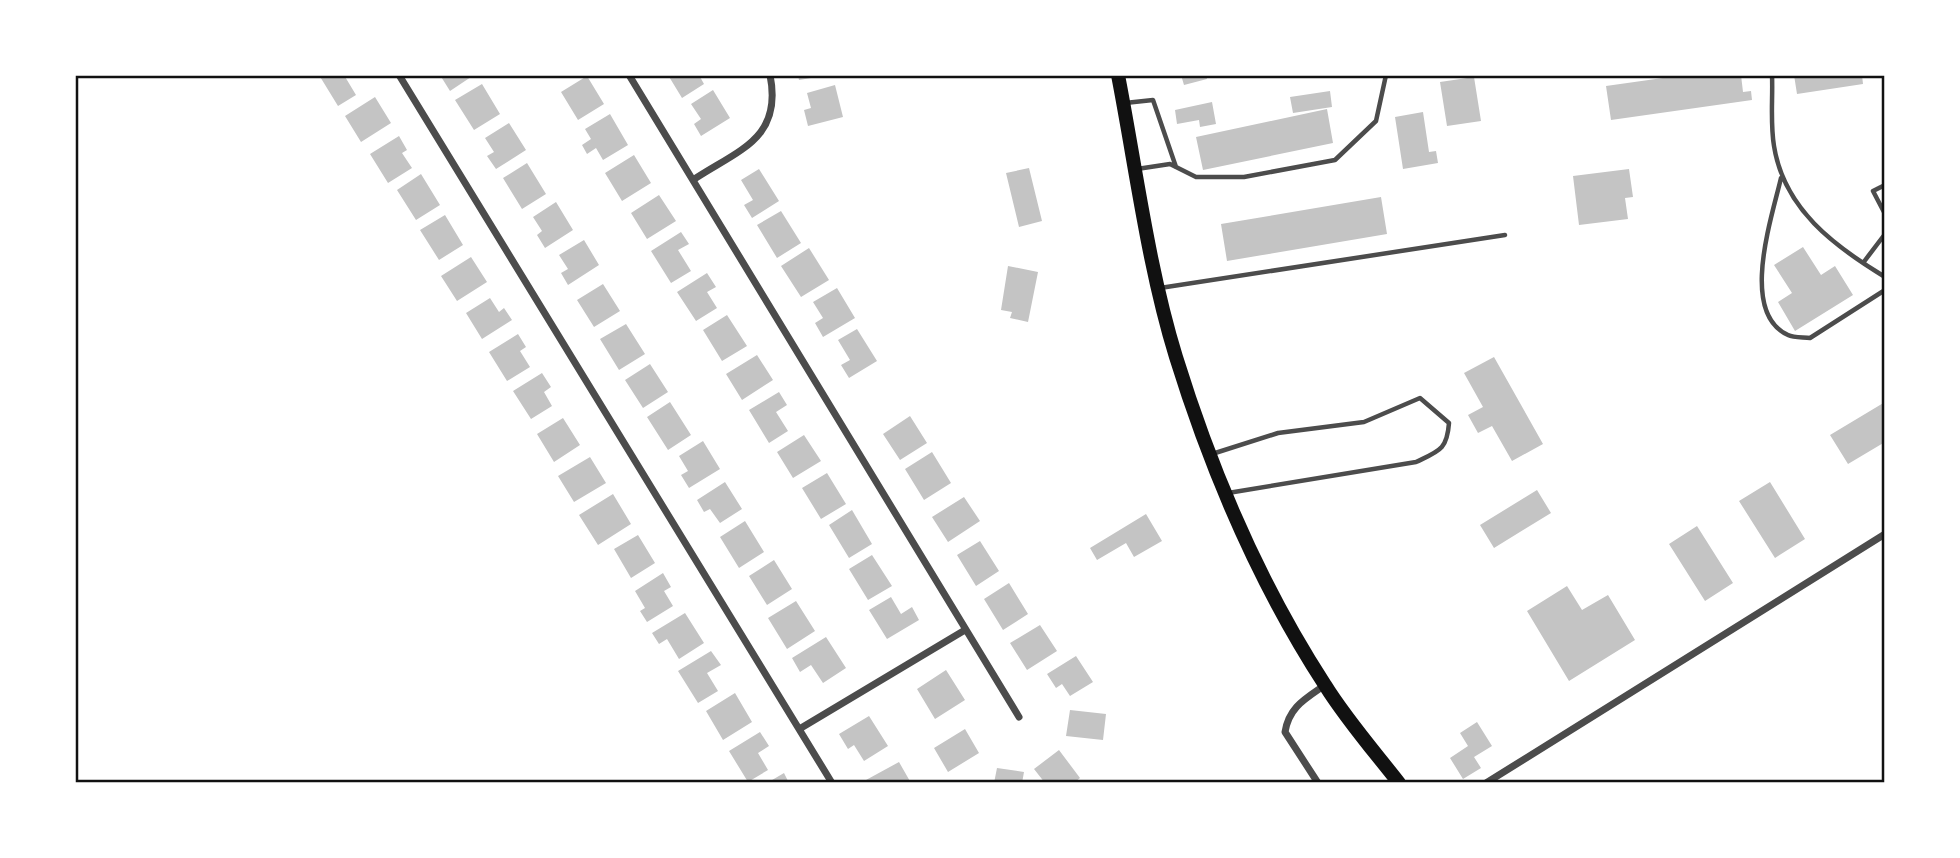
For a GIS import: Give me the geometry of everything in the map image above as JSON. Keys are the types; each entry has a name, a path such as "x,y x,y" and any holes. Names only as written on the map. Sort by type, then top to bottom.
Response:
{"main road":[{"path":"1118,75 1159,288 1175,354 1210,455 1269,585 1325,685 1399,783"}],"street":[{"path":"399,75 801,728 832,783"},
{"path":"629,75 1019,717"},
{"path":"693,180 758,137 771,118 774,97 770,75"},
{"path":"1486,783 1885,534"},
{"path":"801,728 965,630"},
{"path":"1318,783 1285,732 1288,716 1297,704 1325,685"}],"lane":[{"path":"1136,169 1170,164 1196,177 1244,177 1335,160 1376,121 1385,75"},
{"path":"1772,75 1773,145 1782,178 1814,226 1885,277"},
{"path":"1124,103 1153,100 1176,168"},
{"path":"1782,178 1766,242 1762,278 1761,290 1769,318 1788,335 1810,338 1885,290"},
{"path":"1885,184 1873,191 1885,214"},
{"path":"1863,263 1885,234"},
{"path":"1159,288 1505,235"},
{"path":"1210,455 1278,433 1364,422 1420,398 1449,423 1448,441 1437,452 1416,462 1227,493"}],"building":[{"path":"319,75 344,75 356,95 338,106"},
{"path":"440,75 474,75 450,91"},
{"path":"668,75 699,75 704,84 682,98"},
{"path":"798,75 816,75 817,77 799,80"},
{"path":"1181,75 1206,75 1207,79 1184,85"},
{"path":"1684,75 1741,75 1743,92 1751,91 1752,100 1611,120 1606,86"},
{"path":"1794,75 1862,75 1863,84 1797,94"},
{"path":"587,76 604,104 578,120 561,92"},
{"path":"1474,77 1481,121 1447,126 1440,82"},
{"path":"482,84 500,114 474,130 455,100"},
{"path":"835,85 843,117 808,126 804,110 811,108 807,93"},
{"path":"713,90 730,118 701,136 694,124 701,119 691,104"},
{"path":"1330,91 1332,107 1293,113 1290,97"},
{"path":"375,97 391,123 361,142 345,116"},
{"path":"1212,102 1216,124 1200,127 1199,120 1177,124 1175,110"},
{"path":"1327,109 1333,143 1203,170 1196,137"},
{"path":"1423,112 1429,152 1436,151 1438,163 1403,169 1395,117"},
{"path":"610,114 628,145 603,160 596,148 587,154 582,145 591,139 585,129"},
{"path":"509,123 526,150 496,169 487,156 494,152 485,138"},
{"path":"399,136 407,150 402,153 412,168 388,183 370,154"},
{"path":"634,155 651,183 622,201 605,173"},
{"path":"527,163 546,194 522,209 503,178"},
{"path":"1029,168 1042,221 1019,227 1006,173"},
{"path":"759,169 779,201 752,218 744,205 753,200 741,180"},
{"path":"1629,169 1633,197 1625,198 1628,219 1579,225 1573,176"},
{"path":"421,174 440,205 416,220 397,190"},
{"path":"659,195 676,221 647,239 631,213"},
{"path":"1381,197 1387,234 1227,261 1221,224"},
{"path":"556,202 573,230 545,248 537,235 542,231 533,217"},
{"path":"781,211 801,243 777,258 757,225"},
{"path":"445,215 463,245 439,260 420,230"},
{"path":"681,232 689,244 678,250 691,271 671,283 651,251"},
{"path":"584,240 599,265 568,285 561,273 568,269 559,255"},
{"path":"1803,247 1821,275 1835,266 1853,295 1795,331 1778,302 1792,293 1774,265"},
{"path":"809,248 829,280 801,297 781,266"},
{"path":"471,257 487,282 457,301 441,276"},
{"path":"1008,266 1038,272 1028,322 1010,318 1012,312 1001,310"},
{"path":"707,273 716,287 707,292 717,308 696,321 677,292"},
{"path":"603,284 620,311 594,327 577,300"},
{"path":"837,288 855,318 823,337 815,323 823,318 813,302"},
{"path":"490,298 499,312 504,308 512,320 482,339 466,313"},
{"path":"727,315 747,346 722,361 703,330"},
{"path":"626,324 645,354 619,370 600,339"},
{"path":"857,329 877,361 849,378 841,365 850,360 838,340"},
{"path":"518,334 526,347 520,351 530,367 507,381 489,352"},
{"path":"757,355 773,380 742,400 726,374"},
{"path":"1494,357 1543,444 1512,461 1492,426 1478,433 1468,415 1483,407 1464,373"},
{"path":"650,364 668,392 643,408 625,380"},
{"path":"542,373 551,387 544,392 552,406 531,419 513,391"},
{"path":"779,392 787,405 776,412 788,431 769,443 749,410"},
{"path":"670,402 691,435 668,450 647,417"},
{"path":"1885,402 1885,442 1848,464 1830,435"},
{"path":"910,416 927,443 900,460 883,434"},
{"path":"563,418 580,445 554,462 537,434"},
{"path":"804,435 821,461 793,478 777,452"},
{"path":"703,441 720,469 689,488 681,475 688,471 679,456"},
{"path":"932,452 951,483 924,500 905,469"},
{"path":"590,457 606,483 574,502 558,476"},
{"path":"827,473 846,504 821,519 802,488"},
{"path":"725,482 742,509 720,523 710,509 704,512 697,500"},
{"path":"1770,482 1805,539 1775,558 1739,501"},
{"path":"1537,490 1551,513 1494,548 1480,525"},
{"path":"613,494 631,524 598,545 579,515"},
{"path":"964,497 980,521 948,542 932,517"},
{"path":"852,510 872,544 849,558 829,525"},
{"path":"1146,514 1162,541 1134,557 1126,543 1097,560 1090,548"},
{"path":"745,521 764,552 739,568 720,537"},
{"path":"1697,526 1733,583 1705,601 1669,544"},
{"path":"638,535 655,563 631,578 614,549"},
{"path":"980,541 999,571 976,586 957,555"},
{"path":"872,555 892,586 868,600 849,569"},
{"path":"774,560 792,589 767,605 749,576"},
{"path":"663,573 671,587 664,591 673,606 647,622 640,611 645,608 635,591"},
{"path":"1009,583 1028,614 1003,630 984,599"},
{"path":"1567,586 1582,610 1608,595 1635,640 1569,681 1527,611"},
{"path":"891,597 901,614 912,607 919,620 887,639 869,610"},
{"path":"796,601 815,631 787,649 768,618"},
{"path":"685,613 704,643 679,659 667,639 659,644 652,633"},
{"path":"1040,625 1057,651 1027,670 1010,643"},
{"path":"826,637 846,668 823,683 811,665 800,672 792,658"},
{"path":"711,651 721,665 707,673 718,691 698,703 678,671"},
{"path":"1076,656 1093,682 1070,696 1062,684 1056,688 1047,674"},
{"path":"946,670 965,700 935,719 917,689"},
{"path":"735,693 752,722 723,740 706,711"},
{"path":"1070,710 1106,714 1103,740 1066,736"},
{"path":"869,716 888,746 864,761 854,745 848,749 839,734"},
{"path":"1477,722 1492,746 1474,757 1481,768 1463,779 1450,758 1468,746 1460,733"},
{"path":"965,729 979,753 948,772 934,748"},
{"path":"760,732 769,746 758,753 768,770 748,782 729,751"},
{"path":"1059,750 1080,778 1074,783 1045,783 1034,769"},
{"path":"899,762 911,783 868,783 866,780"},
{"path":"997,768 1024,772 1022,783 994,783"},
{"path":"784,773 789,783 767,783"}]}
